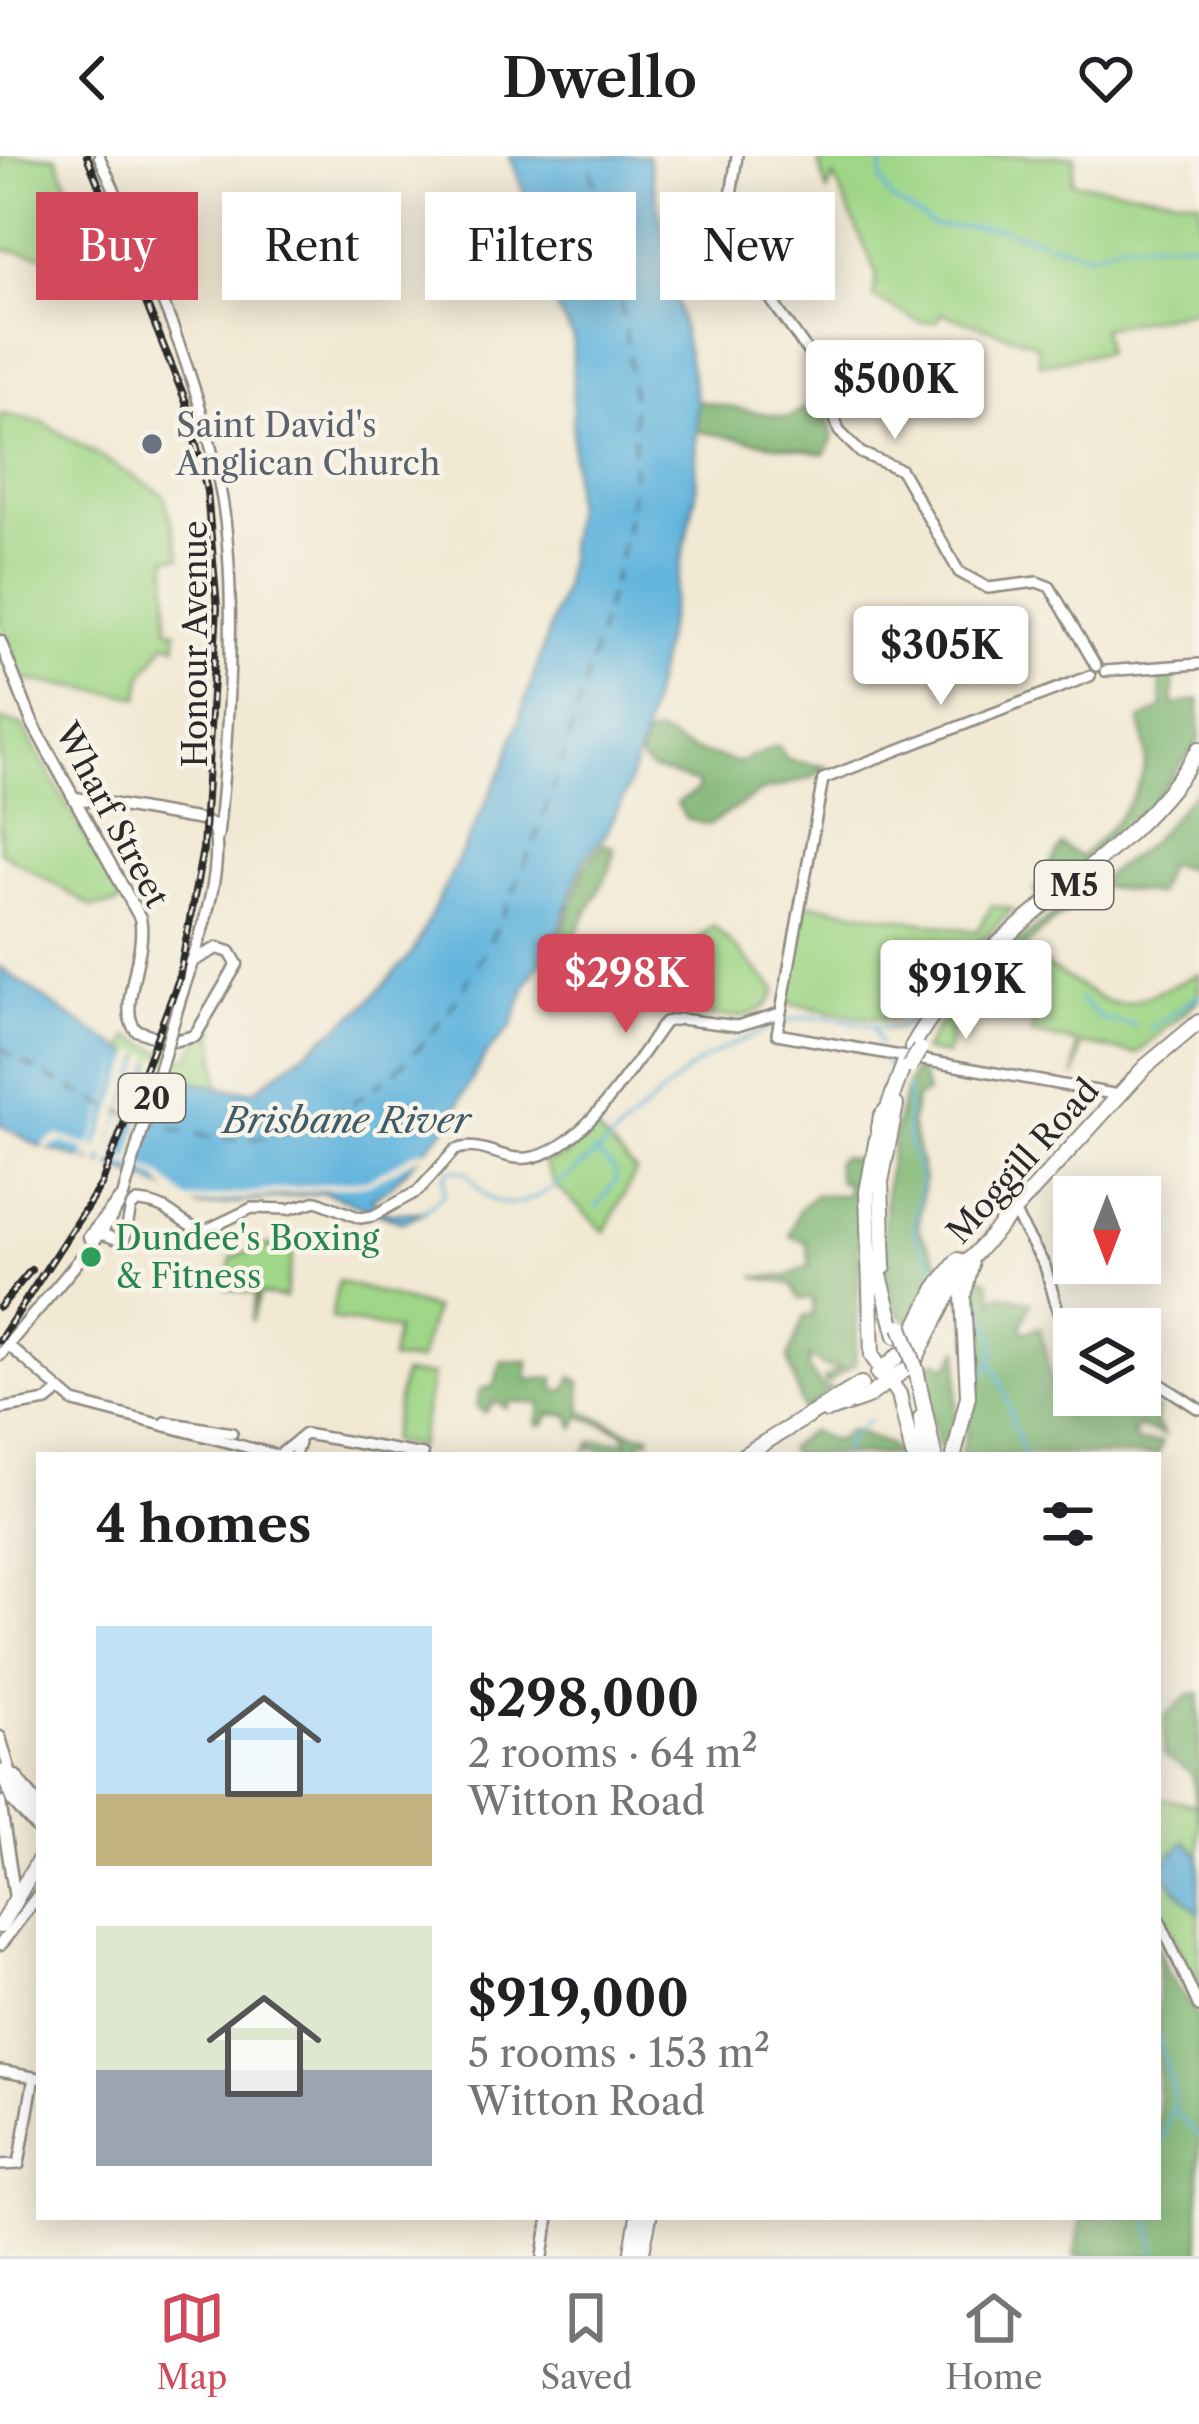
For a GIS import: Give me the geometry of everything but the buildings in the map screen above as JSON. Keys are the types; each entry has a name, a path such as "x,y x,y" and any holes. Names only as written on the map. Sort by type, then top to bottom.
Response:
{"highway":[{"name":"M5","path":"923,1452 907,1355 879,1278 872,1214 888,1108 935,1016 990,948 1140,828 1199,749"},
{"name":"M5","path":"935,1016 998,951 1144,834 1199,764"},
{"name":"Moggill Road","path":"750,1452 820,1407 886,1376 907,1355 946,1294 1012,1208 1115,1094 1199,1011"},
{"name":"Moggill Road","path":"1115,1094 1199,1022"},
{"name":"M5","path":"907,1065 891,1119 880,1199 884,1262 933,1452"},
{"path":"888,1108 880,1117 867,1186 872,1356 864,1387 889,1396 905,1414"},
{"name":"Moggill Road","path":"907,1355 927,1304 951,1267 1012,1208"},
{"path":"955,1452 969,1371 964,1286 978,1250"},
{"path":"927,1304 946,1294 957,1300 962,1324 962,1426"},
{"path":"872,1356 905,1414 912,1452"},
{"name":"Moggill Road","path":"762,1452 864,1387"},
{"path":"8,1914 36,1865"},
{"path":"0,1940 36,1876"},
{"path":"631,2256 637,2220"},
{"path":"641,2256 648,2220"}],"main road":[{"name":"Wharf Street","path":"0,641 15,686 132,903 144,942 127,1016 140,1033 169,1042 192,1040 234,975 235,957 215,948 191,962"},
{"path":"76,798 201,820 212,825 217,841"},
{"name":"Honour Avenue","path":"125,1189 191,962 217,841"},
{"name":"20","path":"5,1348 105,1231 122,1207 125,1189"},
{"name":"20","path":"5,1348 125,1189"},
{"path":"76,1251 105,1231"},
{"path":"0,1737 2,1753 34,1807 36,1825"},
{"path":"0,1770 12,1801 36,1825"},
{"path":"0,1802 8,1914"},
{"path":"3,1821 36,1825"},
{"path":"0,1940 36,1898"}],"street":[{"name":"Honour Avenue","path":"99,156 186,361 222,499 229,576 217,841"},
{"path":"737,156 725,235 817,364 839,431 861,453 902,470 944,550 970,581 996,589 1037,582 1049,586 1097,671"},
{"path":"1115,1094 777,1034 821,781 1097,671 1199,664"},
{"path":"201,820 213,816 220,805"},
{"path":"105,1231 125,1239 136,1202 165,1204 201,1230 252,1208 290,1209 317,1201 360,1218 373,1216 418,1191 455,1150 481,1147 512,1160 565,1147 664,1022 680,1018 737,1026 777,1014"},
{"path":"1012,1208 1045,1266 1058,1308"},
{"path":"5,1348 55,1390 149,1422 195,1428 277,1452"},
{"path":"1161,1385 1199,1409"},
{"path":"0,1413 55,1390"},
{"path":"286,1452 300,1440 323,1438 405,1452"},
{"path":"1161,1925 1199,2007"},
{"path":"0,2071 36,2077 19,2164 0,2165"},
{"path":"543,2256 549,2220"}],"green space":[{"path":"0,156 56,156 71,192 36,192 36,254 0,249"},
{"path":"817,156 1075,156 1072,182 1199,200 1199,309 1102,328 1106,352 1040,364 1036,344 941,313 938,321 921,323 873,297 877,274 834,177 827,192"},
{"path":"821,398 833,437 825,454 697,431 697,401 788,418"},
{"path":"0,414 43,422 164,495 181,557 167,557 168,629 176,630 176,646 166,642 143,675 139,697 20,679 0,621"},
{"path":"1159,673 1173,673 1173,706 1199,699 1199,740 1140,820 975,956 930,1006 966,956 1040,898 1035,891 1061,845 1081,857 1122,813 1138,786 1146,759 1140,720 1163,708"},
{"path":"0,720 22,725 120,899 118,904 92,907 0,851"},
{"path":"660,733 683,747 739,763 778,746 787,760 827,767 811,778 762,791 709,825 686,819 677,803 697,791 698,783 651,769 640,759 646,736"},
{"path":"1199,787 1199,869 1167,865 1156,894 1098,886 1097,893 1052,922 953,1010 1007,949 1151,842"},
{"path":"604,843 614,848 611,867 561,963 556,970 549,969 586,864"},
{"path":"804,903 977,931 992,906 1013,909 906,1012 887,1019 788,1003"},
{"path":"713,925 776,990 757,1012 727,1017 663,1008 669,966"},
{"path":"1034,959 1112,1002 1143,998 1199,974 1199,999 1137,1054 1082,1044 1075,1077 1077,1043 1031,1034 1039,992 1018,989"},
{"path":"1003,972 1010,972 1002,1011 974,1007 970,1029 952,1026 947,1055 923,1051 943,1019 958,1018"},
{"path":"213,1020 219,1088 192,1083 123,1052 130,1036 171,1056 187,1058"},
{"path":"918,1063 927,1093 916,1098 911,1123 924,1179 918,1229 943,1268 909,1322 895,1304 884,1238 891,1155 908,1084"},
{"path":"593,1127 636,1171 605,1232 556,1186 544,1162 563,1158"},
{"path":"842,1157 863,1161 855,1364 826,1384 824,1379 841,1368 828,1368 809,1357 808,1369 823,1388 833,1389 803,1411 788,1359 804,1316 813,1316 813,1299 799,1299 791,1284 754,1277 788,1276 810,1265 807,1242 790,1236 798,1211 815,1195 847,1195 847,1182 839,1182 836,1161"},
{"path":"269,1245 293,1252 285,1298 260,1294 251,1322 256,1294 226,1288 232,1257"},
{"path":"977,1276 989,1281 994,1301 999,1294 1031,1302 1021,1327 1025,1333 1040,1327 1053,1389 1053,1416 1157,1416 1164,1435 1139,1427 1133,1431 1137,1443 1162,1442 1159,1452 962,1452 974,1393 967,1298"},
{"path":"338,1281 434,1309 419,1361 391,1360 396,1330 331,1319"},
{"path":"960,1348 954,1432 950,1442 938,1447 921,1366 939,1361 947,1368"},
{"path":"529,1361 527,1380 554,1378 554,1389 565,1391 572,1377 580,1382 582,1411 635,1434 650,1434 650,1440 638,1442 645,1452 603,1452 591,1447 585,1452 592,1441 628,1442 622,1431 580,1416 575,1428 569,1415 550,1414 545,1424 537,1424 541,1404 509,1401 507,1408 494,1401 485,1413 477,1407 480,1390 494,1386 501,1362"},
{"path":"403,1374 432,1375 419,1447 390,1442"},
{"path":"849,1430 888,1444 894,1452 790,1452 788,1448 811,1431 834,1442"},
{"path":"1189,1694 1199,1694 1199,1821 1192,1774 1164,1755 1164,1717"},
{"path":"1161,1799 1199,1805 1199,1992 1161,1907"},
{"path":"1161,1954 1199,2018 1199,2256 1075,2256 1081,2220 1161,2220"}],"water":[{"name":"Brisbane River","path":"510,156 648,156 660,216 660,300 677,300 697,401 696,493 642,743 626,792 606,834 583,860 557,935 526,986 512,1026 486,1054 446,1127 390,1187 371,1199 387,1213 426,1212 402,1222 325,1192 200,1207 140,1177 39,1146 0,1125 0,967 88,1028 156,1066 223,1088 255,1090 365,1006 413,952 503,768 564,585 573,507 573,337 556,300 636,300 636,192 524,192"},
{"path":"1185,1841 1199,1856 1199,1914 1161,1872 1161,1866"}],"pier":[{"path":"127,1047 93,1147 97,1149 135,1050 142,1052 107,1153 146,1054 153,1056 115,1155 129,1161 156,1057 170,1062 137,1164 160,1174 189,1200 369,1179 414,1152 436,1147 370,1184 189,1206 171,1197 157,1178 113,1161 108,1173 102,1171 106,1159 102,1157 97,1169 91,1166 95,1154 82,1165 87,1151 63,1142 41,1152 45,1142 58,1135 90,1146"}],"waterway":[{"path":"883,156 881,179 891,199 935,226 998,228 1090,254 1122,242 1199,242"},
{"path":"941,1016 955,1017 996,974 1008,970"},
{"path":"1149,1030 1199,995"},
{"path":"1079,999 1102,1019 1135,1025"},
{"path":"873,1027 894,1029 925,1014"},
{"path":"787,1021 819,1017 863,1024 873,1027 880,1044"},
{"path":"422,1213 444,1194 444,1176 451,1169 467,1172 481,1192 500,1203 538,1196 584,1164 693,1067 768,1029"},
{"path":"884,1059 892,1073"},
{"path":"908,1086 907,1135 921,1181 914,1233 936,1268"},
{"path":"595,1152 614,1169 616,1180 597,1207"},
{"path":"974,1292 994,1345 982,1375"},
{"path":"991,1363 1024,1452"},
{"path":"844,1452 847,1440 869,1420"},
{"path":"1161,2046 1175,2098 1161,2145"},
{"path":"1175,2112 1199,2136"},
{"path":"1161,2170 1161,2192"},
{"path":"1150,2220 1155,2256"}],"ferry route":[{"path":"0,1048 59,1082 130,1114 204,1136 239,1139 298,1128 349,1104 395,1071 451,1007 522,873 558,775 628,516 634,438 629,356 616,274 587,156"}],"railway":[{"path":"0,1340 101,1185 179,979 203,849 217,608 207,491 186,402 87,156"},
{"path":"0,1307 31,1270"}],"place":[{"name":"Saint David's Anglican Church","path":"152,444"},
{"name":"Dundee's Boxing & Fitness","path":"91,1257"}]}
